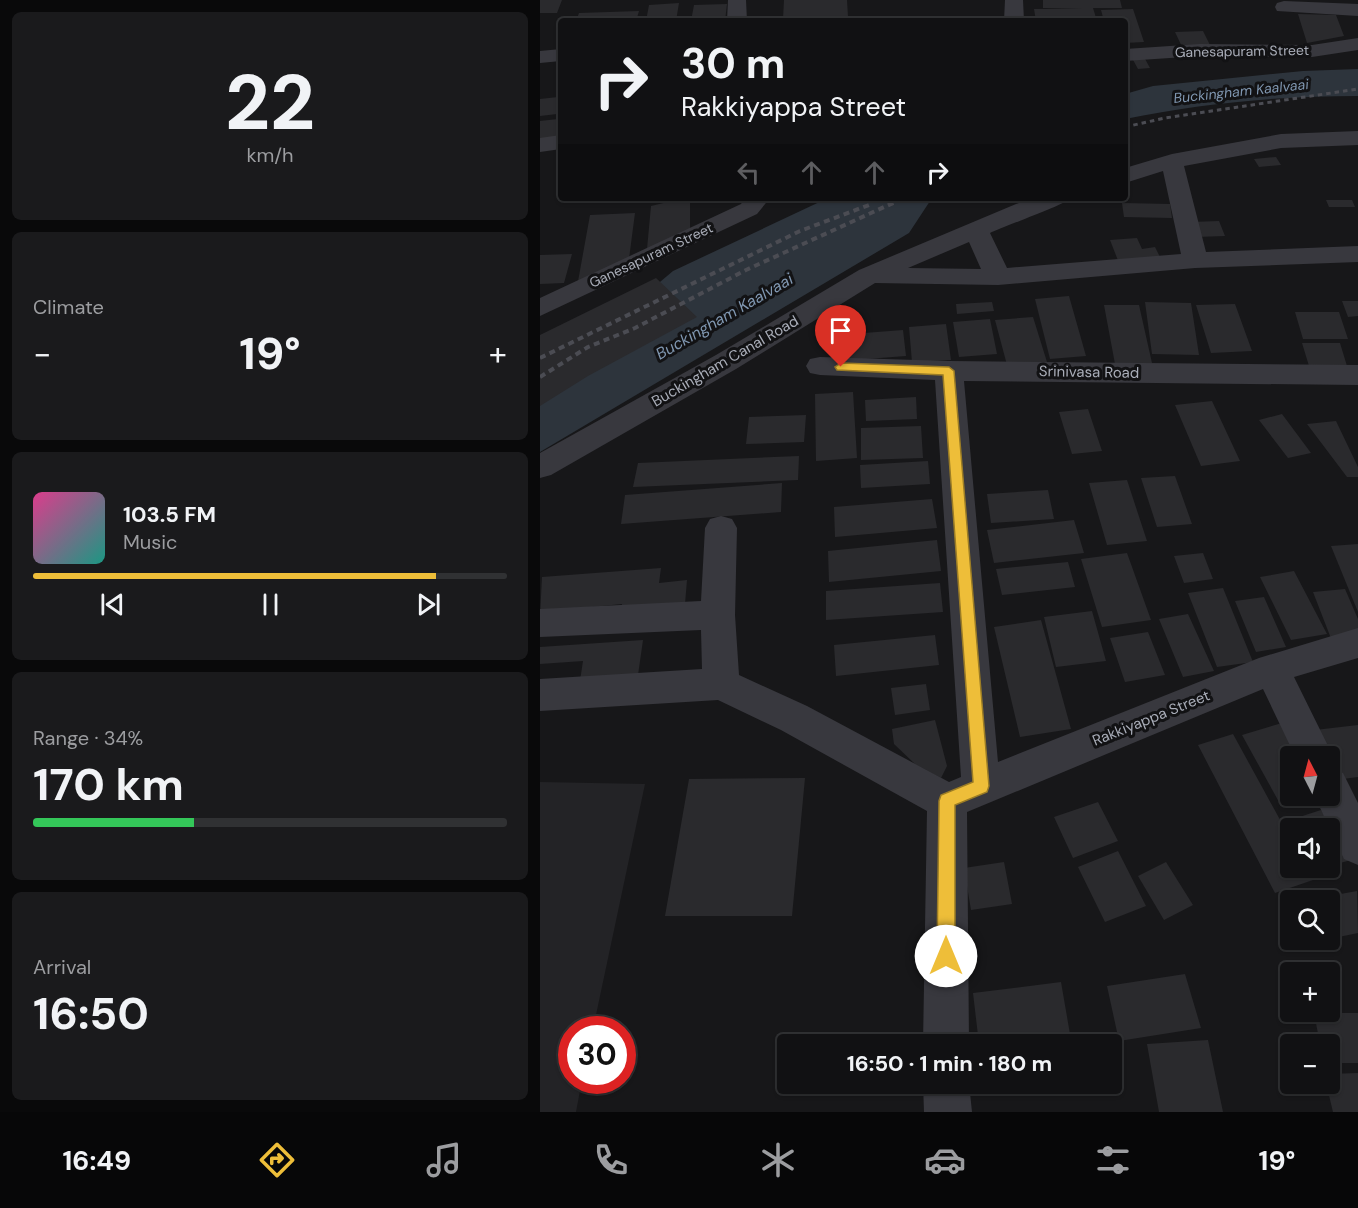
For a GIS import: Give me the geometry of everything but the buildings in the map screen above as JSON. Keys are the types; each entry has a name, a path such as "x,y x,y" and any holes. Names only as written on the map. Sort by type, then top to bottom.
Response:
{"street":[{"path":"737,0 737,18"},
{"path":"1014,0 1014,18"},
{"path":"1286,51 1284,4 1358,10"},
{"name":"Ganesapuram Street","path":"1128,55 1200,50 1312,51 1358,44"},
{"path":"540,57 558,55"},
{"path":"1128,175 1172,161 1281,141 1358,138"},
{"path":"540,145 558,142"},
{"path":"1172,161 1195,260"},
{"name":"Ganesapuram Street","path":"544,304 749,209 756,201"},
{"name":"Buckingham Canal Road","path":"540,467 726,362 867,276 1051,201"},
{"path":"976,230 998,277"},
{"path":"867,276 998,277 1195,260 1358,254"},
{"name":"Srinivasa Road","path":"820,366 949,371 1358,375"},
{"path":"947,1034 964,793 949,371"},
{"path":"721,528 718,615 721,684"},
{"path":"540,623 718,615"},
{"name":"Rakkiyappa Street","path":"964,793 1272,669 1358,643"},
{"path":"1272,669 1309,746"},
{"path":"540,695 721,684 964,793"},
{"path":"1339,806 1358,845"},
{"path":"947,1094 948,1112"}],"shaded area":[{"path":"540,782 645,784 596,1016 558,1016 558,1094 579,1094 576,1112 540,1112"}],"water":[{"name":"Buckingham Kaalvaai","path":"1358,69 1358,96 1299,97 1241,102 1128,118 1128,93 1153,86 1303,71"},
{"name":"Buckingham Kaalvaai","path":"822,201 930,201 909,233 540,452 540,383 673,271"}],"railway":[{"path":"1128,126 1165,118 1358,89"},
{"path":"540,377 588,347 635,328 746,270 897,201"},
{"path":"540,358 800,231 869,205"}],"route":[{"path":"841,367 949,371 981,786 947,801 946,956"}]}
